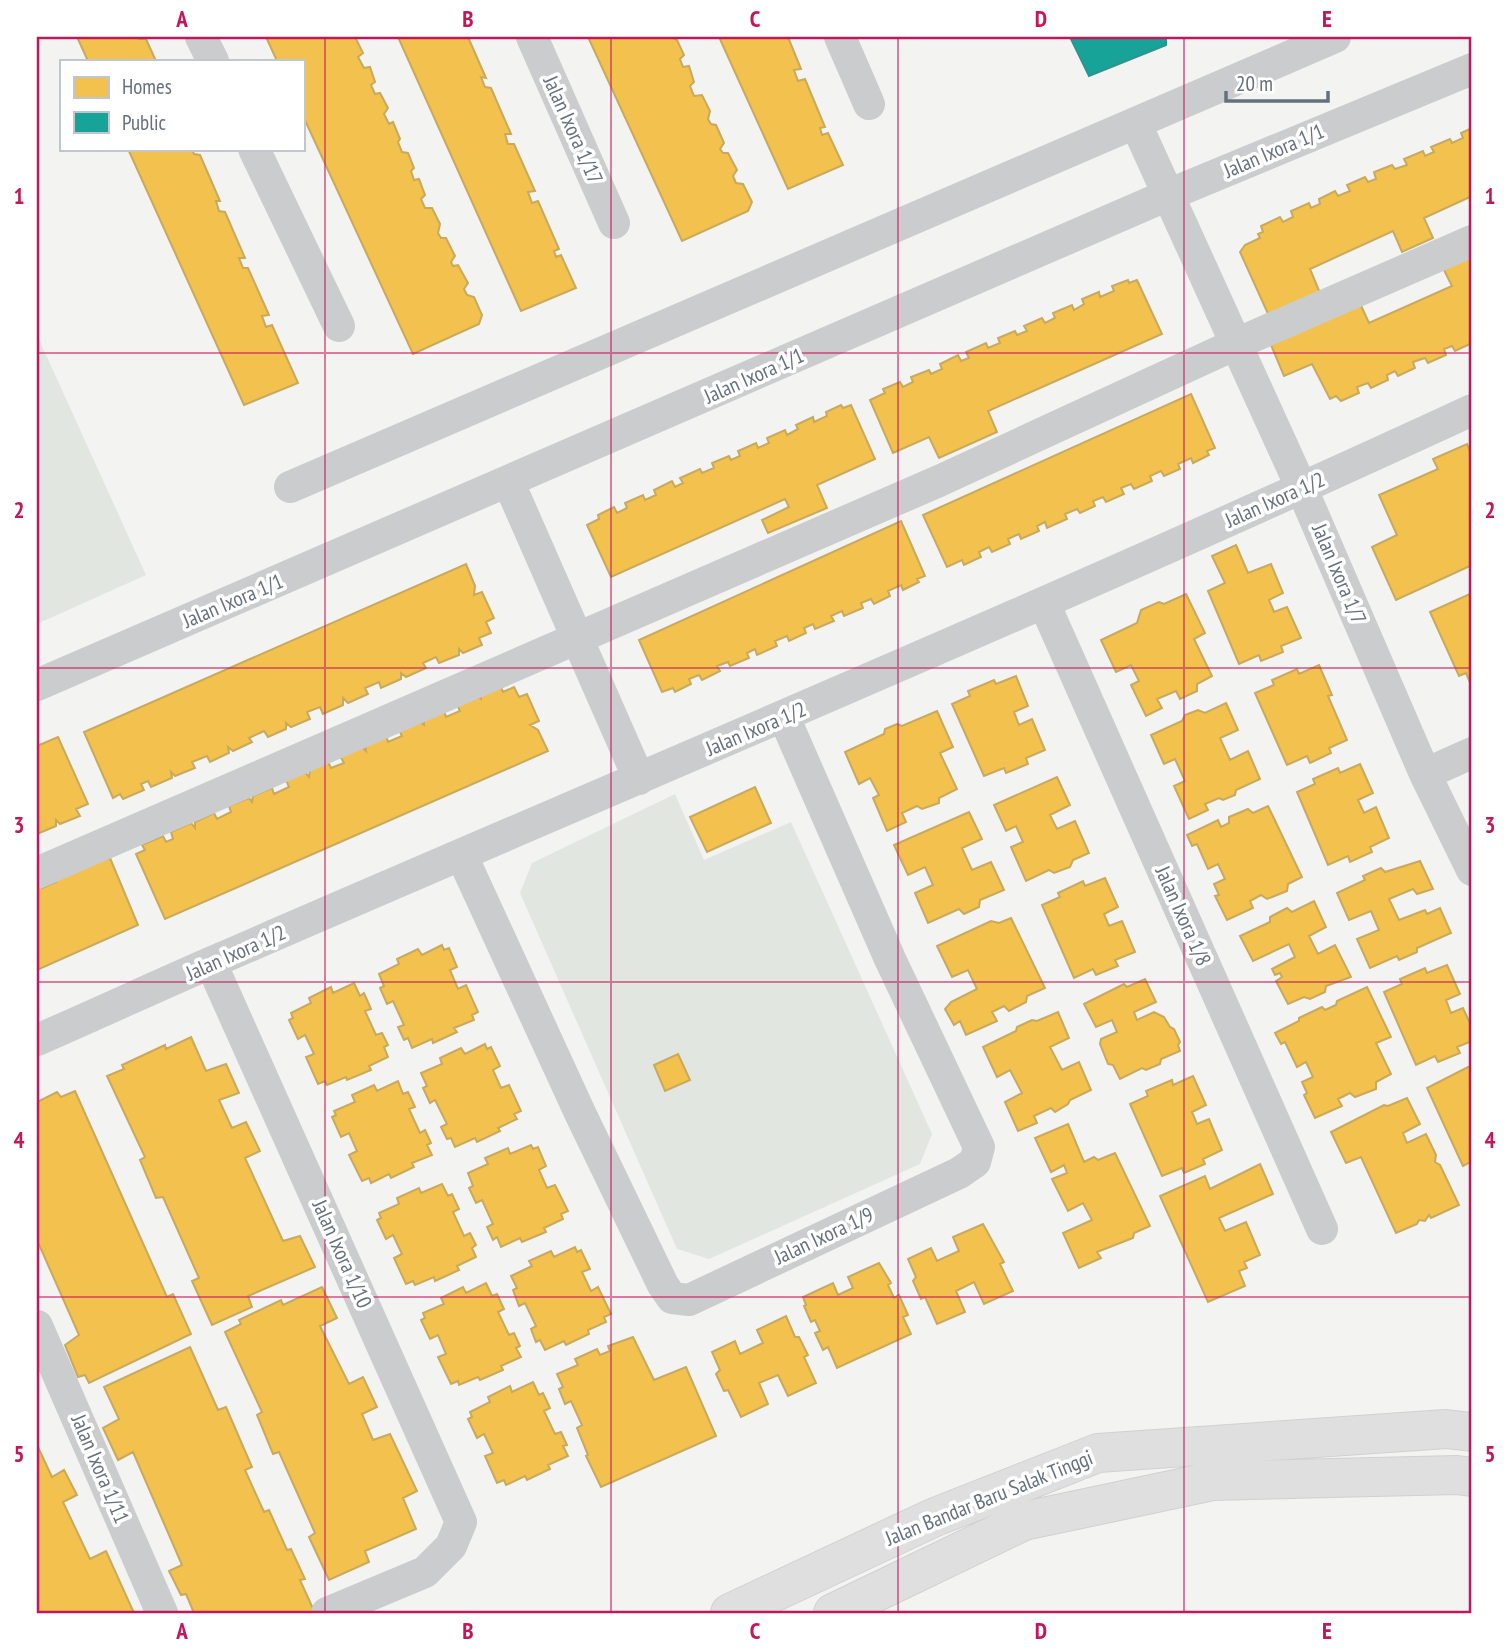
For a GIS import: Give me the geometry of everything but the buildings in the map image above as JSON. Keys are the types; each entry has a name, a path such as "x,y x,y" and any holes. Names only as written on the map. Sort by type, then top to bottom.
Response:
{"main road":[{"name":"Jalan Bandar Baru Salak Tinggi","path":"730,1613 935,1517 1097,1453 1446,1429 1472,1433"},
{"name":"Jalan Bandar Baru Salak Tinggi","path":"832,1613 1024,1521 1051,1515 1213,1481 1457,1475 1472,1477"}],"street":[{"path":"201,37 212,60"},
{"name":"Jalan Ixora 1/17","path":"532,37 614,223"},
{"path":"840,37 869,104"},
{"path":"290,488 1136,124 1298,44 1335,37"},
{"name":"Jalan Ixora 1/1","path":"37,685 509,483 1168,195 1472,69"},
{"name":"Jalan Ixora 1/7","path":"1136,124 1302,489 1425,774 1472,870"},
{"path":"254,150 339,326"},
{"path":"37,873 939,481 1236,344 1472,241"},
{"name":"Jalan Ixora 1/2","path":"37,1040 211,962 1044,603 1302,489 1472,410"},
{"path":"509,483 639,779"},
{"name":"Jalan Ixora 1/8","path":"1044,603 1322,1229"},
{"name":"Jalan Ixora 1/9","path":"462,856 580,1114 663,1285 673,1298 689,1300 959,1173 975,1163 979,1147 890,959 783,717"},
{"path":"1425,774 1472,753"},
{"name":"Jalan Ixora 1/10","path":"211,962 461,1522 451,1546 425,1572 327,1613"},
{"name":"Jalan Ixora 1/11","path":"37,1326 162,1613"}],"shaded area":[{"path":"37,335 146,575 37,624"},
{"path":"675,794 704,860 791,822 932,1134 920,1164 709,1259 677,1249 520,893 532,863"}]}
